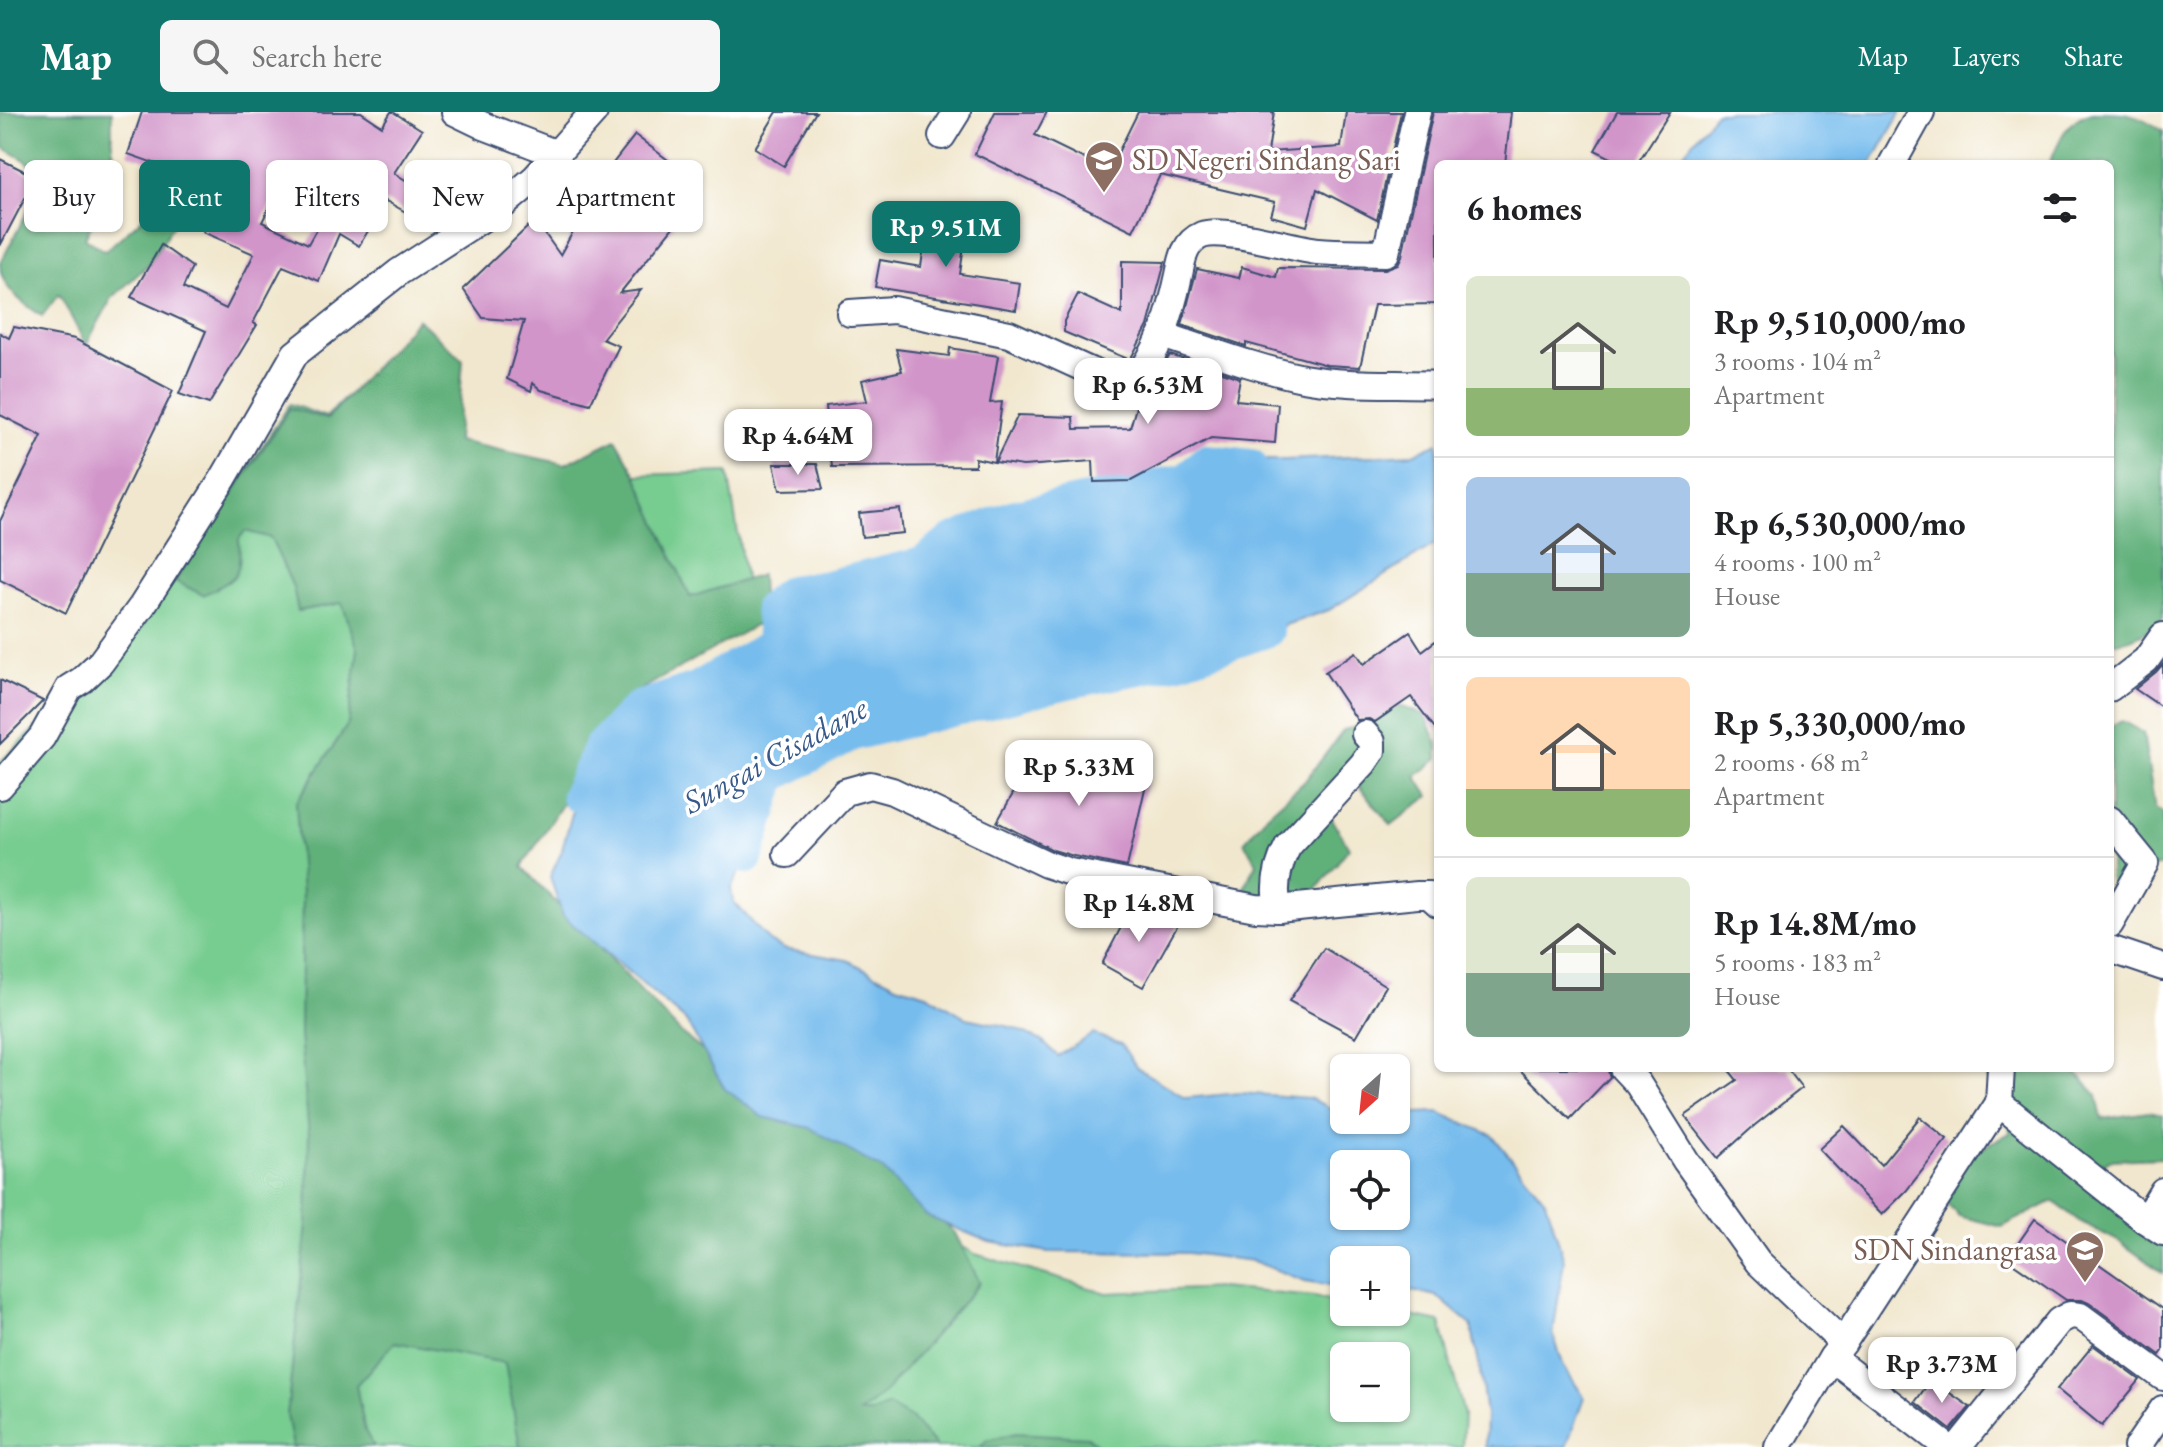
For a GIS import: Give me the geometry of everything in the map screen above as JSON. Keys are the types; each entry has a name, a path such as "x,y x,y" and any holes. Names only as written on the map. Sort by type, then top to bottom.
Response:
{"street":[{"path":"455,112 557,154"},
{"path":"0,786 42,737 69,688 101,662 142,606 223,479 295,354 399,272 503,205 535,178 594,112"},
{"path":"942,136 957,112"},
{"path":"850,313 894,310 1009,334 1090,371 1122,383 1133,382 1141,374 1162,335 1175,296 1182,256 1188,245 1201,235 1219,233 1317,251 1386,253 1417,112"},
{"path":"1894,160 1921,112"},
{"path":"1162,335 1261,368 1305,378 1357,384 1434,385"},
{"path":"2114,685 2146,660 2163,636"},
{"path":"1278,909 1275,896 1280,859 1372,751 1372,742 1365,734"},
{"path":"787,854 845,792 870,785 892,791 1046,864 1070,872 1256,908 1278,909 1434,895"},
{"path":"2114,824 2154,865 2114,919"},
{"path":"2114,950 2163,967"},
{"path":"1778,1447 1999,1103 2001,1072"},
{"path":"1639,1073 1686,1161 1758,1262 1838,1351 1947,1447"},
{"path":"1999,1103 2154,1226 2163,1191"},
{"path":"1958,1447 2059,1321 2070,1315 2080,1316 2163,1377"},
{"path":"2137,1447 2163,1409"}],"green space":[{"path":"0,112 112,112 112,147 116,160 24,160 4,148"},
{"path":"2093,112 2130,114 2163,131 2163,619 2139,635 2117,642 2114,642 2114,160 2051,160 2070,125"},
{"path":"24,218 24,232 88,232 85,238 105,251 139,221 139,232 169,232 151,262 112,298 86,345 59,294 42,316 9,288 0,264"},
{"path":"418,319 463,360 457,441 565,464 616,439 636,475 690,597 761,575 763,621 633,694 522,867 681,1033 779,1114 798,1111 903,1180 955,1233 980,1283 885,1392 859,1413 869,1413 889,1405 911,1418 936,1447 520,1447 505,1363 395,1342 356,1385 365,1431 374,1447 293,1447 287,1415 307,1224 309,1135 300,1035 302,894 296,803 348,724 358,649 342,603 298,611 293,587 271,538 245,531 239,539 238,570 223,585 203,595 175,581 290,408 327,419"},
{"path":"418,325 452,444 566,470 615,444 636,475 728,472 752,621 633,694 551,779 522,867 541,947 677,1077 975,1254 1107,1293 1220,1288 1330,1300 1330,1326 1410,1326 1410,1316 1440,1322 1464,1415 1462,1447 0,1447 0,762 140,630 290,404 326,417"},
{"path":"1397,705 1425,715 1434,735 1434,762 1416,776 1429,796 1391,825 1357,784 1327,810 1349,848 1305,904 1265,906 1244,888 1257,863 1244,842 1267,815 1304,782 1344,730 1369,724"},
{"path":"2122,721 2143,733 2155,809 2163,813 2163,865 2134,874 2114,888 2114,724"},
{"path":"1983,1072 2073,1072 2097,1095 2102,1119 2148,1112 2163,1115 2163,1158 2109,1160 2091,1176 2163,1241 2163,1273 2120,1242 2079,1221 2053,1201 2002,1227 1959,1216 1943,1200 1966,1156 2010,1133 2008,1109"},
{"path":"1016,1433 1088,1437 1100,1447 980,1447 987,1440"}],"water":[{"path":"1716,112 1901,112 1873,160 1678,160"},
{"name":"Sungai Cisadane","path":"1434,445 1434,544 1329,610 1180,661 1072,682 852,735 772,777 747,858 731,889 733,901 769,941 784,949 847,960 897,985 927,994 967,1018 1015,1028 1042,1041 1058,1056 1093,1034 1121,1044 1137,1068 1186,1098 1240,1093 1309,1098 1330,1108 1330,1134 1410,1134 1410,1113 1438,1112 1492,1135 1546,1201 1564,1260 1553,1334 1564,1367 1584,1397 1566,1447 1485,1447 1486,1415 1471,1325 1437,1296 1410,1291 1410,1246 1330,1246 1330,1285 1305,1281 1253,1261 1188,1253 1049,1252 989,1242 926,1216 883,1170 810,1128 763,1117 725,1089 686,1021 563,916 550,877 561,853 577,796 638,707 696,688 774,643 770,608 790,591 922,564 950,541 1012,516 1186,479 1206,460 1413,454"}],"building":[{"path":"142,112 361,112 382,126 393,112 422,130 394,173 404,179 404,211 388,202 388,160 266,160 266,214 262,222 266,224 266,232 283,232 308,244 315,232 367,232 359,246 339,234 319,281 283,266 253,323 257,325 209,404 179,394 206,331 131,297 161,245 192,267 183,288 226,309 254,254 203,232 250,232 250,160 145,160 128,154"},
{"path":"777,112 816,112 784,166 755,148"},
{"path":"995,112 1047,112 1035,135 1109,171 1138,112 1274,112 1268,152 1341,147 1346,112 1401,112 1377,220 1317,189 1307,226 1271,216 1275,202 1160,175 1133,231 975,154"},
{"path":"1433,112 1511,112 1505,160 1434,160 1434,304 1374,305 1360,367 1327,365 1246,343 1246,346 1182,325 1197,269 1239,278 1242,267 1276,277 1278,268 1385,269 1398,264"},
{"path":"1617,112 1670,112 1640,160 1615,160 1595,150"},
{"path":"635,135 668,160 616,160"},
{"path":"0,159 24,171 24,200 0,246"},
{"path":"929,210 968,216 960,274 1020,283 1016,310 875,287 880,260 921,267"},
{"path":"528,227 528,232 544,232 560,255 573,232 669,232 620,293 641,290 602,339 619,346 590,404 541,390 533,383 531,391 507,379 524,321 483,318 463,289"},
{"path":"1122,261 1165,262 1148,326 1130,360 1064,332 1064,321 1078,294 1122,314"},
{"path":"14,327 75,339 173,391 66,613 0,580 0,521 42,436 0,415 0,333 9,338"},
{"path":"950,348 998,356 990,403 1002,402 994,462 975,458 975,466 832,467 826,406 867,401 862,380 902,371 896,349 949,356"},
{"path":"1170,355 1240,378 1236,400 1278,404 1275,443 1211,438 1131,481 1094,482 1093,461 1023,466 995,462 1018,415 1073,417 1074,429 1130,428 1139,397 1155,381"},
{"path":"774,464 817,464 823,489 780,490"},
{"path":"900,509 903,533 862,537 859,513"},
{"path":"1410,632 1422,651 1434,642 1434,727 1411,697 1375,722 1357,720 1325,672 1356,652 1364,664"},
{"path":"2163,664 2163,708 2135,689"},
{"path":"0,680 43,701 0,744"},
{"path":"1036,753 1101,769 1104,760 1149,771 1127,867 1053,850 997,822"},
{"path":"1134,902 1178,925 1143,987 1102,964"},
{"path":"1324,948 1386,986 1356,1037 1289,1001"},
{"path":"1522,1072 1608,1072 1610,1077 1570,1119"},
{"path":"1730,1072 1790,1072 1802,1088 1718,1158 1685,1116 1737,1080"},
{"path":"1920,1117 1947,1139 1906,1191 1882,1215 1819,1149 1844,1126 1881,1165"},
{"name":"SDN Sindangrasa","path":"2035,1219 2163,1309 2163,1351 2160,1355 2089,1303 2066,1300 2007,1259"},
{"path":"2093,1345 2140,1380 2102,1426 2057,1389"},
{"path":"1931,1380 1970,1407 1951,1430 1915,1402"}],"waterway":[{"path":"577,796 599,747 638,707 696,688 774,643 770,608 790,591 822,587 922,563 950,541 1012,516 1186,479 1206,460 1251,465"},
{"name":"Sungai Cisadane","path":"747,858 772,777 852,735 1072,682 1180,661 1268,631"}],"place":[{"name":"SD Negeri Sindang Sari","path":"1104,194"},
{"name":"SDN Sindangrasa","path":"2085,1284"}]}
